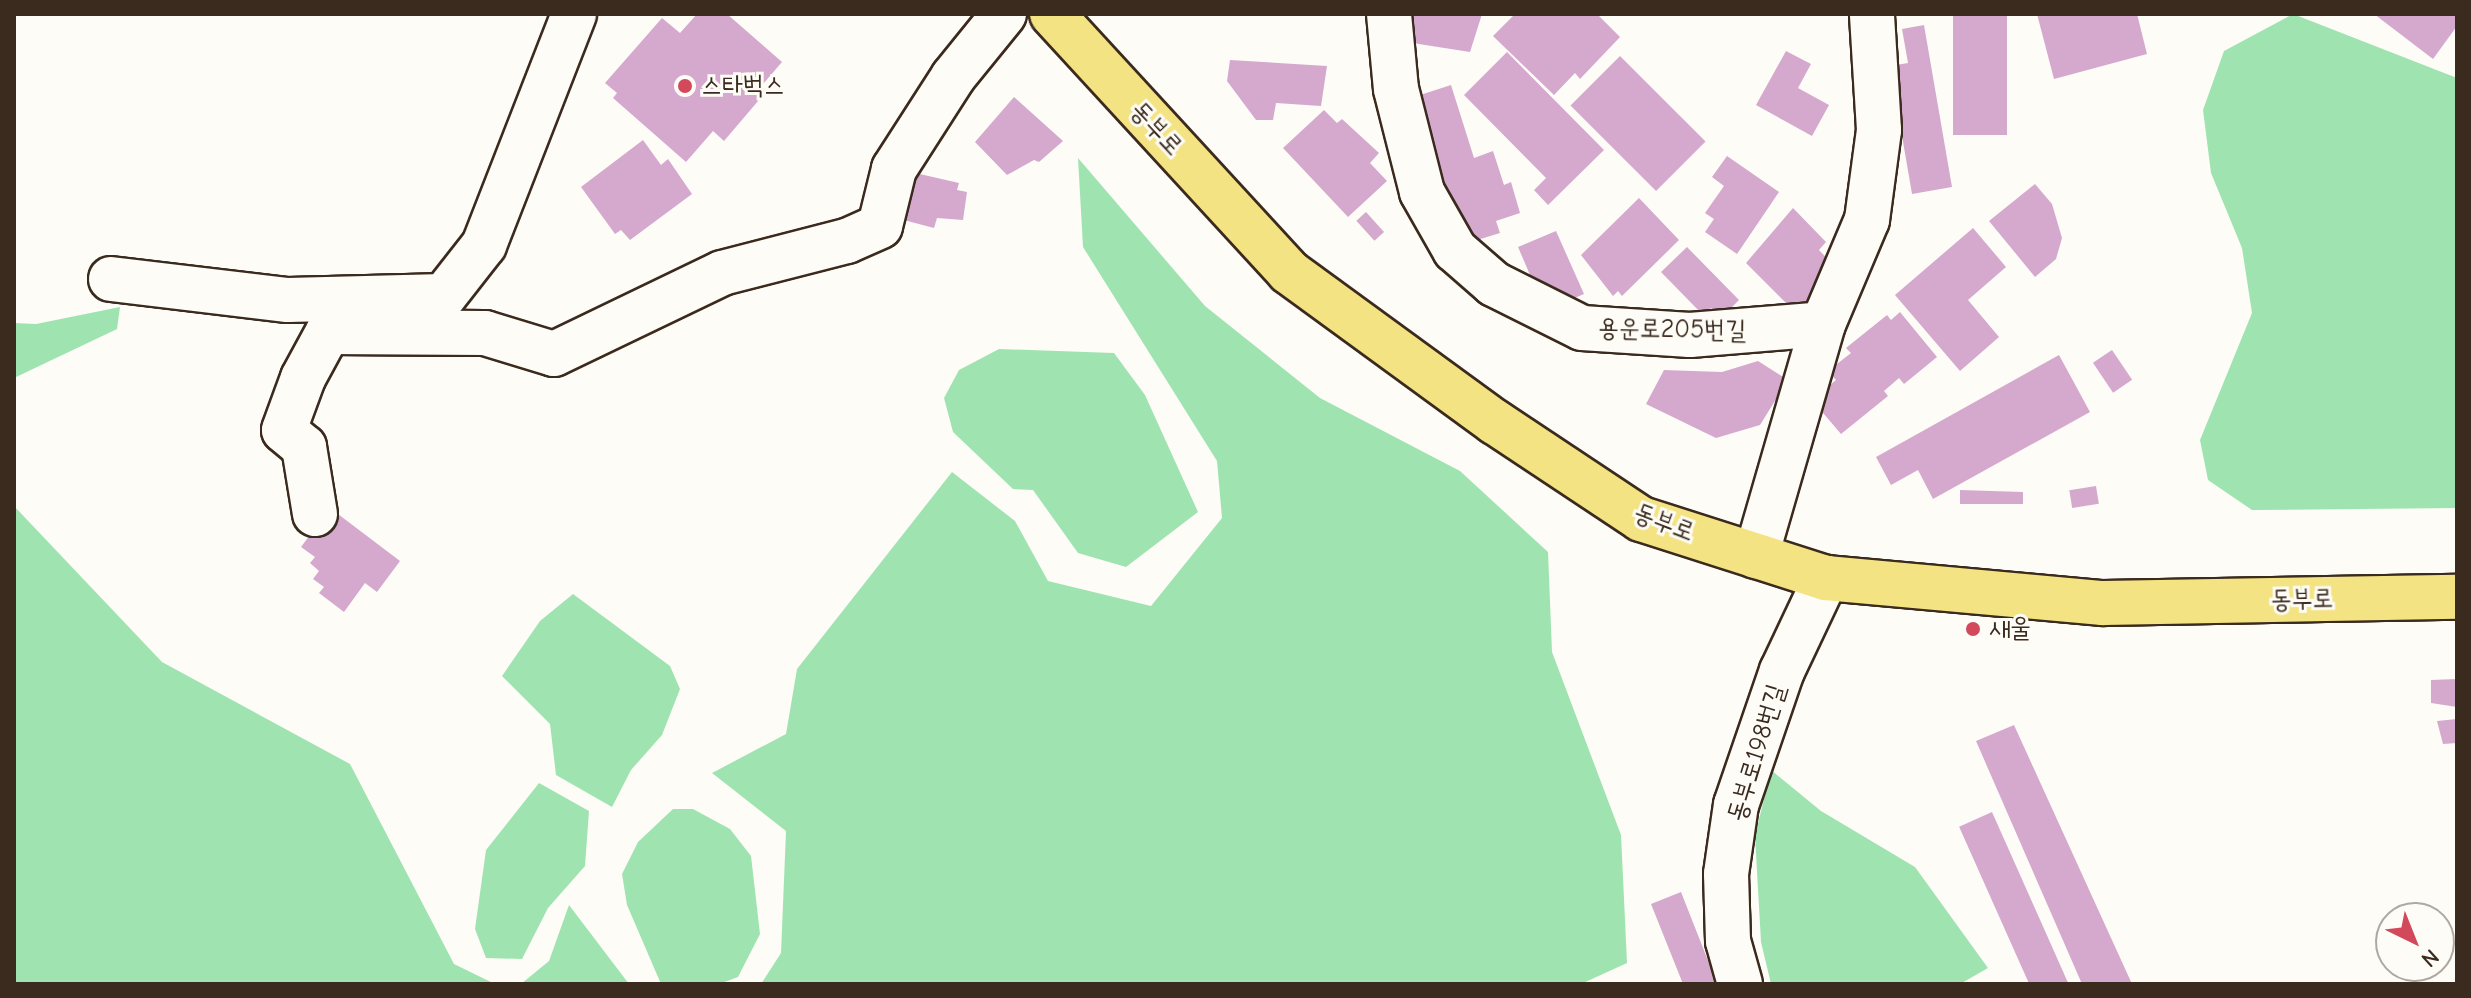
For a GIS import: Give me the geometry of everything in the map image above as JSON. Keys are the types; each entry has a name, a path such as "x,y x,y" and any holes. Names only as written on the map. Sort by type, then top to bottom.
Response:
{"main road":[{"name":"동부로","path":"1052,14 1289,272 1495,422 1641,519 1826,578 2103,603 2457,597"}],"street":[{"path":"111,279 288,300 444,296 484,245 574,14"},
{"path":"315,514 304,447 284,430 303,378 328,332 485,333 554,354 722,273 847,241 880,226 894,169 953,77 1004,14"},
{"name":"용운로205번길","path":"1389,14 1396,89 1422,192 1455,250 1494,284 1582,328 1690,335 1823,324"},
{"path":"1756,556 1823,324 1867,220 1879,130 1872,14"},
{"name":"동부로198번길","path":"1740,984 1728,941 1726,874 1736,805 1782,671 1826,578"}],"green space":[{"path":"2293,14 2457,78 2457,508 2252,510 2208,480 2200,440 2252,313 2242,248 2211,173 2203,110 2224,51"},
{"path":"1078,158 1205,306 1320,398 1460,471 1548,552 1552,652 1621,835 1627,963 1581,984 761,984 781,953 786,831 712,773 786,734 797,669 952,472 1015,521 1048,581 1151,606 1222,518 1217,461 1083,247"},
{"path":"120,307 117,329 14,378 14,323 36,324"},
{"path":"999,349 1114,353 1145,395 1198,512 1126,567 1078,553 1033,490 1013,489 953,432 944,398 959,370"},
{"path":"14,506 162,662 350,764 454,964 495,984 14,984"},
{"path":"573,594 670,666 680,689 662,735 631,770 612,807 556,775 550,724 502,676 540,621"},
{"path":"1771,770 1821,811 1915,867 1988,968 1960,984 1771,984 1761,942 1755,836"},
{"path":"539,783 589,811 585,866 548,908 522,959 486,958 475,929 486,850"},
{"path":"673,809 693,809 730,829 751,856 760,934 738,977 719,984 661,984 627,905 622,874 638,842"},
{"path":"569,905 629,984 521,984 549,961"}],"building":[{"name":"스타벅스","path":"697,14 727,14 782,62 758,90 764,94 724,141 713,131 686,162 613,98 617,93 605,83 662,18 680,33"},
{"path":"1403,14 1482,14 1470,52 1406,42"},
{"path":"1515,14 1597,14 1620,37 1580,79 1575,73 1554,95 1493,36"},
{"path":"1953,14 2007,14 2007,135 1953,135"},
{"path":"2037,14 2137,14 2147,54 2054,79"},
{"path":"2374,14 2457,14 2457,26 2433,59"},
{"path":"1924,25 1952,187 1912,194 1890,66 1908,63 1902,29"},
{"path":"1786,51 1811,64 1798,88 1829,105 1812,136 1756,105"},
{"path":"1507,52 1604,150 1548,205 1534,190 1546,178 1464,95"},
{"path":"1620,56 1706,142 1656,191 1571,105"},
{"path":"1230,60 1327,66 1321,106 1276,103 1273,120 1256,120 1227,81"},
{"path":"1451,85 1474,158 1493,151 1504,185 1511,182 1520,213 1496,221 1500,233 1461,245 1414,97"},
{"path":"1014,97 1063,141 1039,162 1034,160 1007,175 975,142"},
{"path":"1324,110 1337,123 1342,119 1379,153 1370,163 1387,181 1348,217 1283,148"},
{"path":"643,140 661,165 668,159 692,194 630,240 621,230 615,234 581,187"},
{"path":"1727,156 1779,192 1737,254 1705,232 1714,219 1705,213 1724,186 1712,177"},
{"path":"911,172 959,183 957,190 967,192 963,220 937,218 934,228 900,219"},
{"path":"2035,184 2052,204 2062,238 2056,259 2035,277 1989,221"},
{"path":"1639,198 1679,240 1622,296 1618,291 1613,296 1581,255"},
{"path":"1793,208 1826,242 1819,250 1833,265 1830,278 1795,312 1746,263"},
{"path":"1366,212 1384,232 1374,241 1356,221"},
{"path":"1973,228 2006,267 1968,300 1999,337 1960,371 1895,295"},
{"path":"1556,231 1584,294 1551,308 1537,291 1518,247"},
{"path":"1687,247 1739,300 1721,318 1711,308 1703,315 1661,272"},
{"path":"1900,312 1937,357 1904,384 1899,378 1884,391 1888,396 1841,434 1812,400 1836,380 1828,371 1851,353 1846,348 1887,315 1891,320"},
{"path":"2112,350 2132,380 2113,393 2093,363"},
{"path":"2059,355 2090,412 1933,499 1918,470 1891,485 1876,457"},
{"path":"1758,361 1788,380 1760,425 1716,438 1646,404 1664,370 1722,372"},
{"path":"2096,486 2099,504 2072,508 2069,490"},
{"path":"1960,490 2023,492 2023,504 1960,504"},
{"path":"330,508 400,561 377,592 365,583 344,612 319,593 324,587 313,579 319,571 310,563 315,557 301,547"},
{"path":"2457,679 2457,707 2431,703 2431,680"},
{"path":"2457,719 2457,743 2443,744 2437,721"},
{"path":"2014,725 2132,984 2082,984 1976,741"},
{"path":"1992,812 2068,984 2029,984 1959,827"},
{"path":"1681,892 1716,981 1710,984 1683,984 1651,904"}],"place":[{"name":"스타벅스","path":"685,86"},
{"name":"새울","path":"1973,629"}]}
